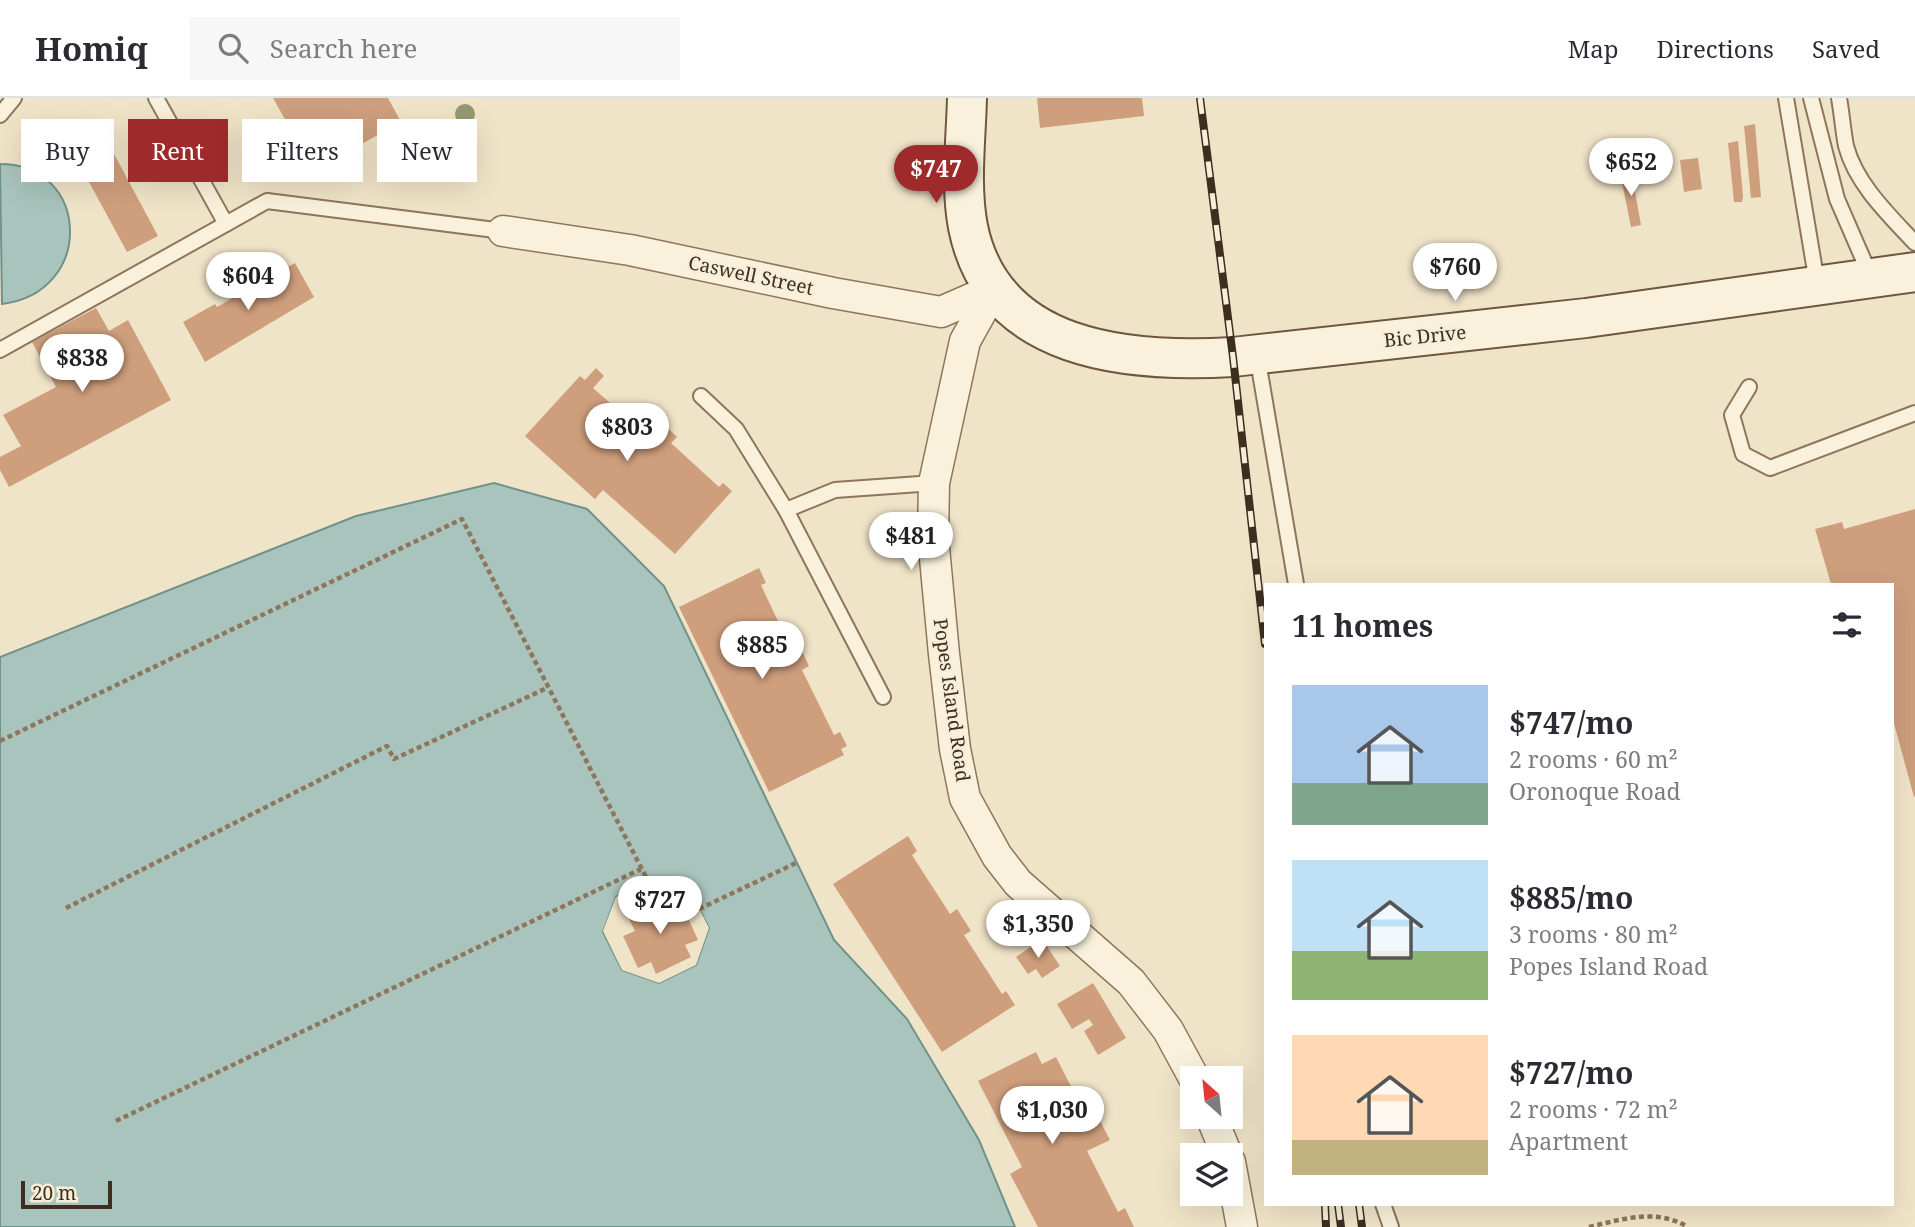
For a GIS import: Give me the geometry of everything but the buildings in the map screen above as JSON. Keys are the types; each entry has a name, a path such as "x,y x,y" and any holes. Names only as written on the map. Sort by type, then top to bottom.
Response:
{"street":[{"name":"Bic Drive","path":"967,98 968,224 982,270 994,289 1024,318 1040,329 1104,350 1139,358 1177,360 1257,354 1586,318 1818,288 1915,272"},
{"name":"Caswell Street","path":"503,231 630,250 833,293 941,312 994,289"},
{"name":"Popes Island Road","path":"994,289 965,341 934,483 933,537 944,654 955,749 965,798 998,856 1018,883 1131,982 1168,1030 1188,1066"},
{"path":"1238,1206 1242,1227"}],"lane":[{"path":"0,115 14,98"},
{"path":"156,98 226,223"},
{"path":"1786,98 1818,288"},
{"path":"1811,98 1837,199 1872,280"},
{"path":"1839,98 1847,148 1859,174 1879,205 1915,243"},
{"path":"0,350 267,201 503,231"},
{"path":"1257,354 1296,583"},
{"path":"1749,387 1732,415 1743,454 1770,468 1915,413"},
{"path":"701,396 736,429 786,510 884,697"},
{"path":"786,510 835,490 934,483"},
{"path":"1384,1206 1391,1227"}],"path":[{"path":"0,741 462,519 648,881"},
{"path":"66,908 387,746 394,759 547,688"},
{"path":"699,909 796,863"},
{"path":"116,1121 641,869"},
{"path":"1589,1227 1634,1216 1672,1218 1688,1227"}],"water":[{"path":"0,164 21,168 21,182 52,184 65,205 70,230 66,255 54,277 32,295 2,304"},
{"path":"494,483 587,509 664,586 834,940 907,1019 979,1140 1015,1227 0,1227 0,657 356,516","holes":["654,878 690,891 709,928 696,965 659,983 622,970 603,932 616,897"]}],"pier":[{"path":"654,878 690,891 709,928 696,965 659,983 622,970 603,931 616,897","holes":["654,882 687,894 705,928 693,963 659,979 625,967 607,931 619,899"]}],"railway":[{"path":"1200,98 1233,357 1264,635"},
{"path":"1325,1206 1326,1227"},
{"path":"1338,1206 1341,1227"},
{"path":"1359,1206 1362,1227"}]}
